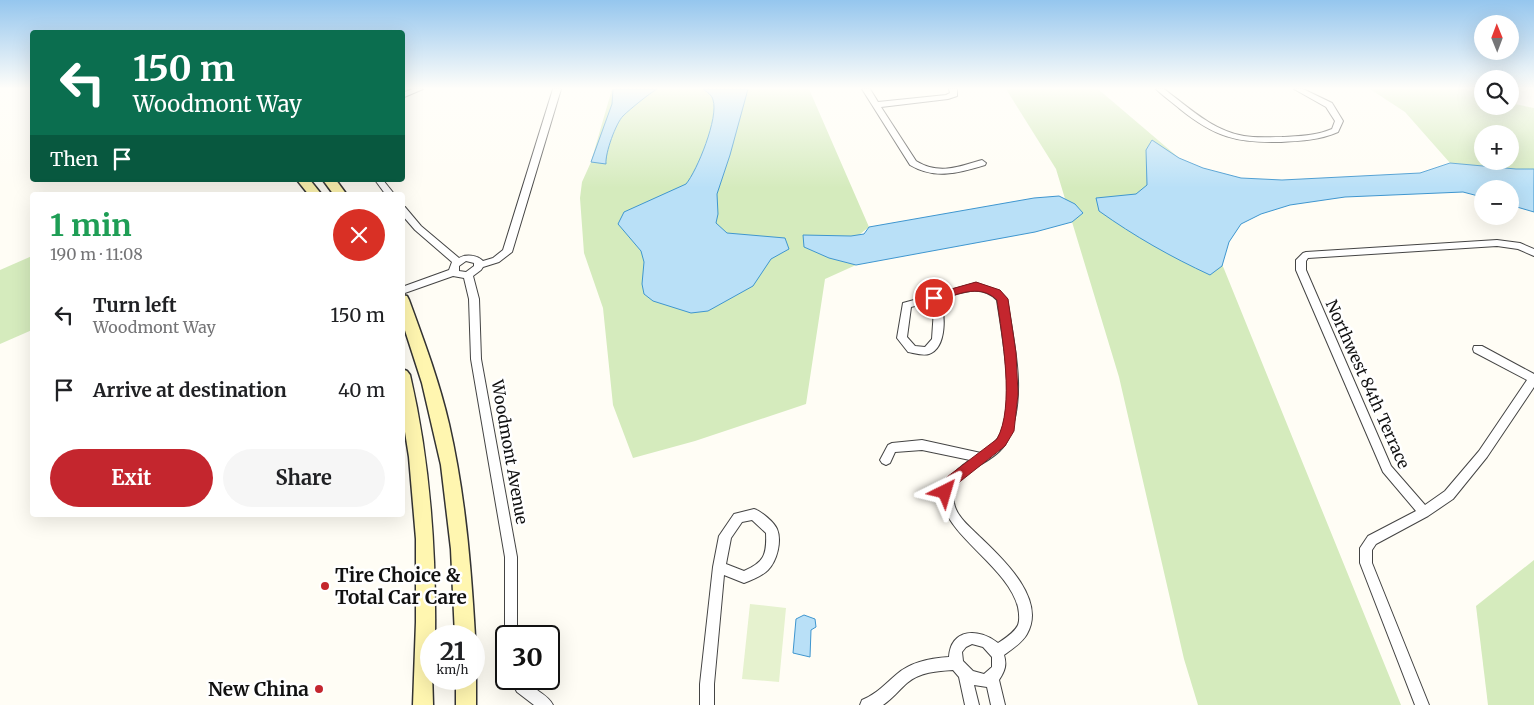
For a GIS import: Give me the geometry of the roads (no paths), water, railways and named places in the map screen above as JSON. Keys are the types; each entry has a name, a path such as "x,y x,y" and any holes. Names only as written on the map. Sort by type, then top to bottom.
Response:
{"main road":[{"path":"306,182 314,192"},
{"path":"331,182 339,192"},
{"path":"405,308 416,335 434,393 450,463 461,544 465,625"},
{"path":"405,390 420,462 425,530 423,705"},
{"path":"466,690 466,705"}],"street":[{"path":"405,290 454,272 460,275 468,275 475,271 479,265 496,260 507,252 547,122"},
{"path":"887,122 913,163 921,169 930,172 941,172 982,163"},
{"path":"1204,122 1212,128 1241,138 1267,140 1319,136 1335,130 1339,122"},
{"path":"381,182 389,192"},
{"path":"405,213 418,228 457,261"},
{"name":"Northwest 84th Terrace","path":"1424,512 1387,469 1301,270 1301,260 1306,256 1508,243 1520,246 1534,253"},
{"path":"454,272 453,267 457,261 470,258 477,260 479,265"},
{"name":"Woodmont Avenue","path":"468,275 474,299 476,359 511,557 512,625"},
{"path":"934,298 939,309 937,340 927,351 912,349 902,338 906,306 934,298 976,286 992,290 1002,299 1010,353 1010,420 1008,431 1001,443 952,480 945,492 948,507 958,522 1007,574 1017,586 1023,600 1026,618 1020,633 996,652"},
{"path":"1422,705 1366,563 1366,548 1372,540 1424,512 1450,495 1482,454 1534,379 1478,349"},
{"path":"886,460 892,448 922,445 980,458"},
{"path":"707,705 707,684 719,567 725,536 738,518 754,514 772,531 773,553 761,570 744,577 719,567"},
{"path":"965,675 979,681 992,678 999,667 996,652 986,640 971,638 959,644 956,650 956,663 965,675 972,705"},
{"path":"867,705 873,704 891,691 906,676 926,665 956,663"},
{"path":"992,678 998,705"},
{"path":"525,690 546,705"}],"water":[{"path":"606,122 619,122 609,146 606,164 591,162"},
{"path":"712,122 739,122 717,194 718,214 716,223 727,233 785,238 789,249 771,259 753,286 708,311 691,313 653,301 644,294 642,284 644,262 641,251 618,224 624,212 686,184 696,168"},
{"path":"1152,140 1179,158 1203,168 1241,178 1282,180 1420,173 1450,163 1474,165 1474,170 1534,169 1534,212 1519,208 1519,180 1474,180 1474,195 1463,192 1345,197 1290,205 1261,214 1241,224 1229,242 1222,266 1210,275 1153,246 1099,211 1096,198 1136,194 1147,185 1146,150"},
{"path":"1059,196 1075,204 1083,213 1072,222 1035,232 856,265 829,258 804,247 803,235 851,236 864,234 869,227 1034,198"},
{"path":"804,615 815,619 816,627 811,630 810,657 793,653 796,619"}],"place":[{"name":"Tire Choice & Total Car Care","path":"325,586"},
{"name":"New China","path":"319,689"}]}
